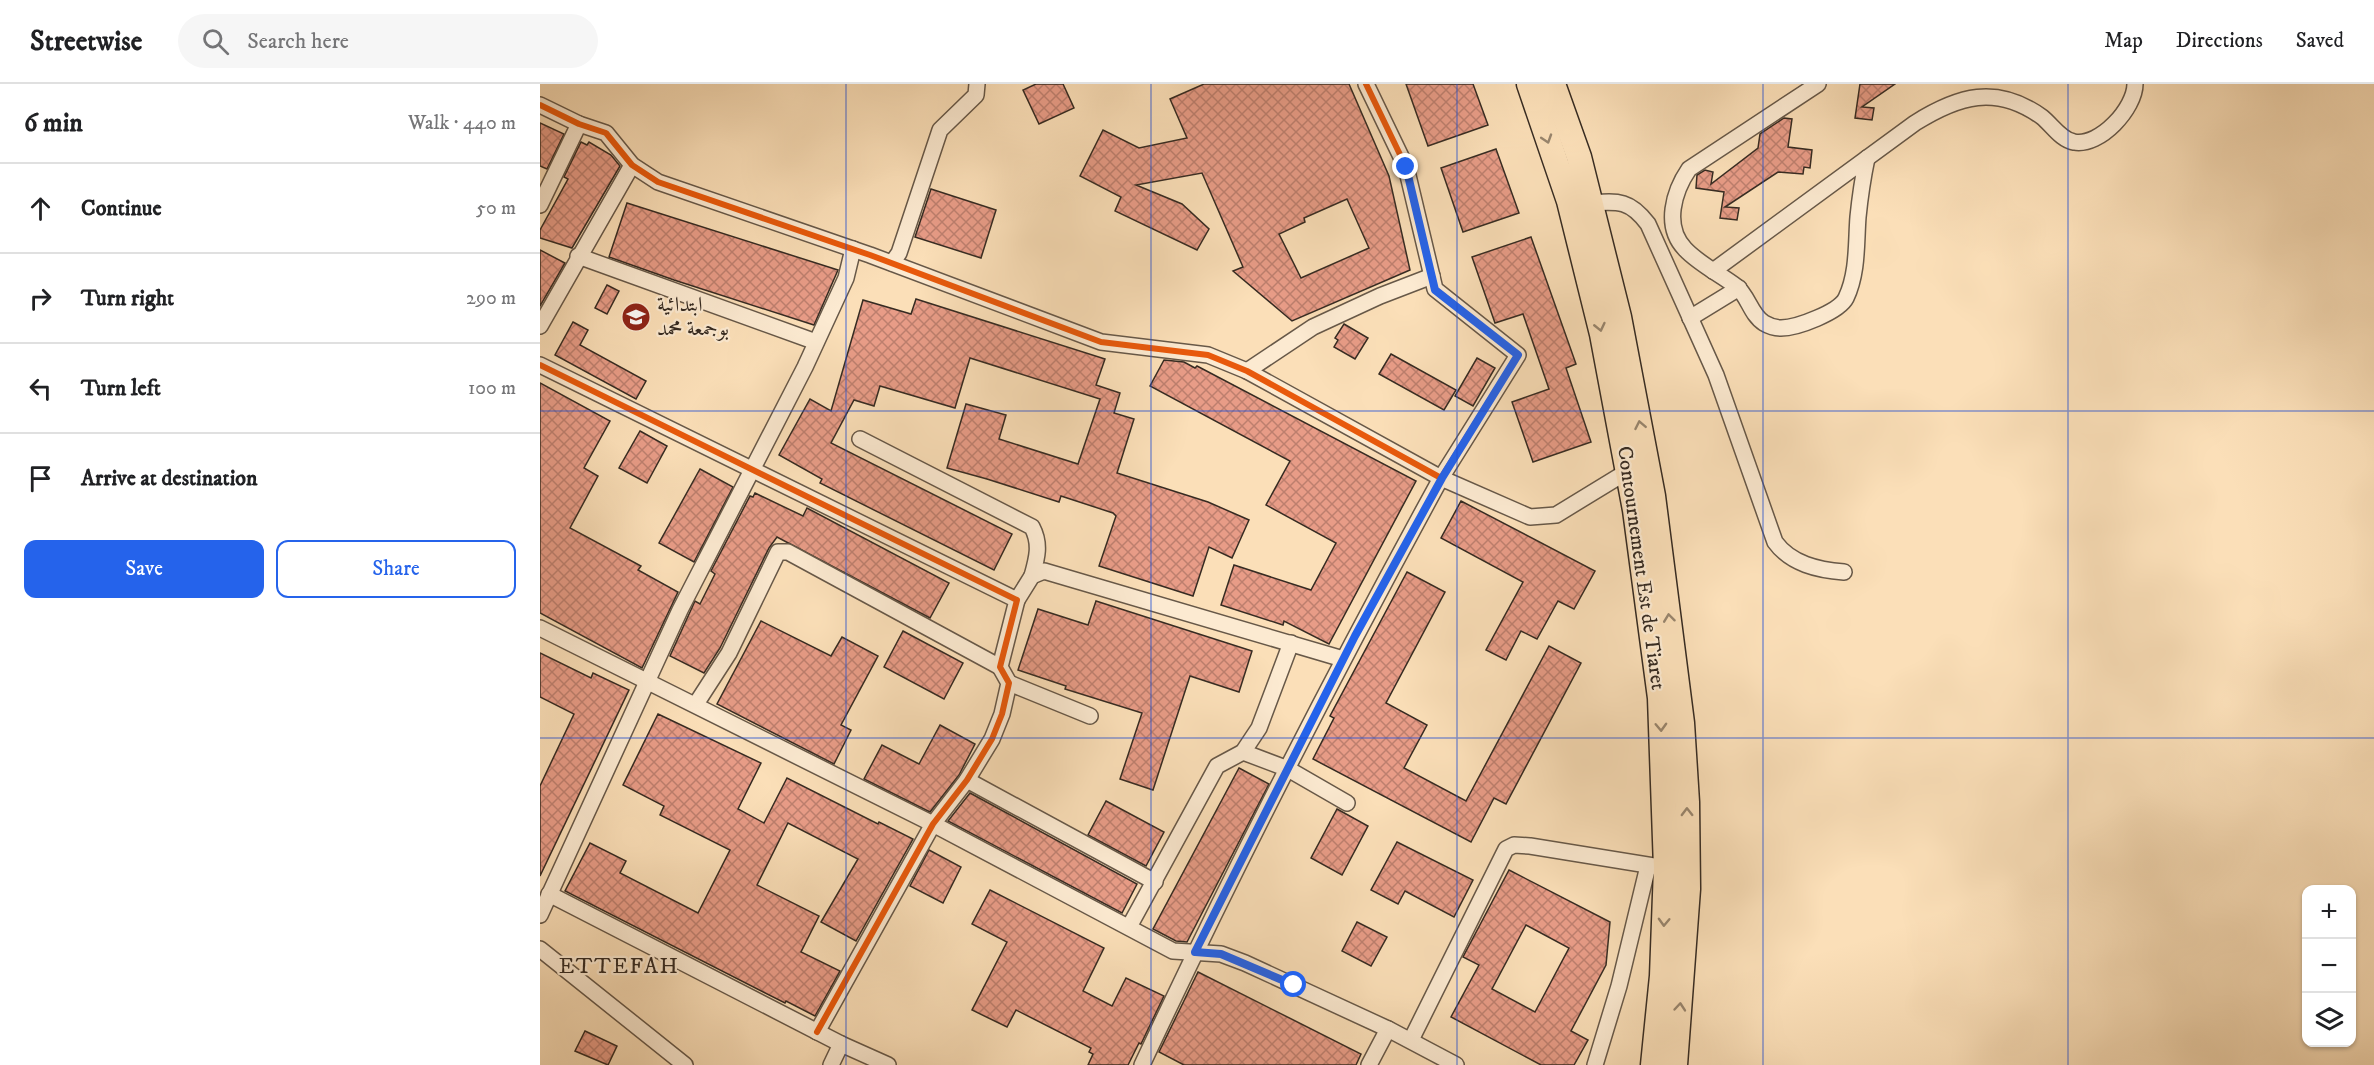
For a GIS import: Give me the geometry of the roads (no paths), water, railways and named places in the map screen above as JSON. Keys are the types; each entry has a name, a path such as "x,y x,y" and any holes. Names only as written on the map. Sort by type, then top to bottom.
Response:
{"highway":[{"name":"Contournement Est de Tiaret","path":"1529,84 1569,201 1602,334 1628,471 1660,698 1657,867 1662,976 1653,1065"},
{"name":"Contournement Est de Tiaret","path":"1554,84 1579,157 1619,317 1653,496 1682,723 1687,802 1688,889 1675,1065"}],"street":[{"path":"892,263 898,253 940,130 976,95 977,84"},
{"path":"1142,1065 1195,952 1343,659 1442,478 1518,355 1435,290 1406,167 1366,84"},
{"path":"1818,84 1689,169 1678,184 1673,203 1676,236 1684,249 1739,288 1763,323 1776,328 1784,328 1836,309 1845,300 1855,270 1861,189 1867,158"},
{"path":"1713,271 1941,106 1984,90 1992,97 2024,106 2041,117 2066,139 2083,143 2112,126 2128,106 2135,93 2135,84"},
{"path":"540,105 579,124 606,133 632,165 658,182 892,263 1101,342 1208,355 1247,371 1442,478 1530,517 1556,515 1628,471"},
{"path":"540,205 579,124"},
{"path":"540,326 632,165"},
{"path":"1590,203 1625,204 1637,211 1648,224 1716,375 1775,542 1783,553 1802,563 1823,570 1844,572"},
{"path":"540,915 680,610 816,342 846,278 853,249"},
{"path":"578,256 816,342"},
{"path":"1247,371 1313,327 1380,296 1432,276"},
{"path":"1690,318 1739,288"},
{"path":"540,365 1017,600"},
{"path":"860,439 1032,527 1037,537 1038,553 1032,576 1017,600 1000,667"},
{"path":"696,704 729,653 778,552 788,552 1000,667 1009,683 1090,716"},
{"path":"1032,576 1044,571 1343,659"},
{"path":"540,628 933,824 1173,951 1221,954 1245,963 1411,1040 1456,1065"},
{"path":"1129,927 1217,766 1243,752 1259,728 1291,642"},
{"path":"817,1032 933,824 967,780 992,739 1002,714 1009,683"},
{"path":"1243,752 1288,769 1347,803"},
{"path":"967,780 1155,882"},
{"path":"1411,1040 1506,849 1514,845 1530,846 1657,867 1595,1065"},
{"path":"549,894 817,1032 888,1065"},
{"path":"540,949 685,1065"},
{"path":"1369,1065 1388,1029"},
{"path":"831,1065 841,1044"}],"place":[{"name":"ابتدائية بوجمعة محمد","path":"636,317"}],"district":[{"name":"ETTEFAH","path":"619,966"}]}
